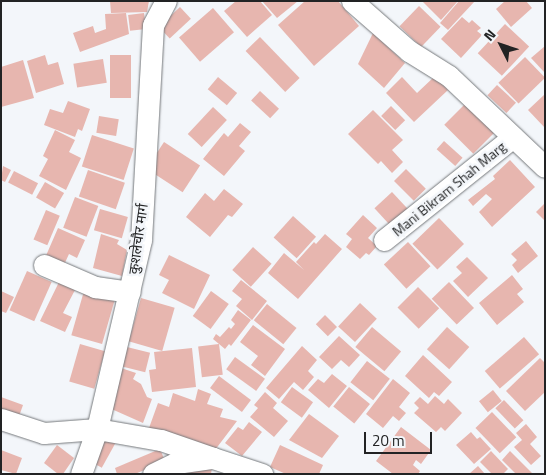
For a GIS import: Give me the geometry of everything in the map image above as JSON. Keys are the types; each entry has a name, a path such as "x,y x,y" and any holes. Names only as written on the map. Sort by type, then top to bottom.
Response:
{"street":[{"name":"कुशलेचौर मार्ग","path":"81,474 97,429 141,240 153,25 166,1"},
{"path":"352,1 409,52 449,76 545,167"},
{"name":"Mani Bikram Shah Marg","path":"384,240 513,136"},
{"path":"44,265 95,287 130,292"},
{"path":"1,419 44,433 97,429 161,440 262,474"},
{"path":"154,474 176,463 213,458"}],"building":[{"path":"110,1 149,1 147,12 111,13"},
{"path":"236,1 260,1 272,15 247,37 224,11"},
{"path":"262,1 298,1 277,18"},
{"path":"305,1 338,1 359,26 314,66 278,25"},
{"path":"422,1 458,1 441,20"},
{"path":"459,1 475,1 448,30 440,23"},
{"path":"505,1 526,1 532,8 511,27 496,9"},
{"path":"419,6 441,27 421,47 400,26"},
{"path":"180,7 191,19 170,38 159,27"},
{"path":"213,8 234,32 200,62 179,38"},
{"path":"126,13 129,34 80,52 73,33 93,26 95,33 106,29 105,14"},
{"path":"144,13 146,29 130,31 128,15"},
{"path":"462,17 469,23 472,20 481,28 477,31 482,35 461,58 441,39"},
{"path":"505,24 529,47 502,76 478,53"},
{"path":"373,33 405,63 384,88 358,64"},
{"path":"260,37 300,78 285,92 246,51"},
{"path":"545,46 545,73 531,58"},
{"path":"45,55 48,65 58,62 64,84 36,93 27,61"},
{"path":"110,55 131,55 131,98 110,98"},
{"path":"525,57 545,78 519,104 498,83"},
{"path":"103,59 107,83 77,87 73,64"},
{"path":"23,60 34,98 1,107 1,67"},
{"path":"435,76 448,90 414,122 386,93 402,77 417,93"},
{"path":"218,77 237,93 227,105 208,89"},
{"path":"497,85 516,103 506,113 487,95"},
{"path":"260,91 279,109 270,118 251,101"},
{"path":"545,94 545,128 528,110"},
{"path":"469,100 498,129 473,154 444,125"},
{"path":"68,101 90,109 82,131 78,129 75,137 44,125 50,109 63,113"},
{"path":"391,106 405,120 395,130 381,116"},
{"path":"213,107 227,120 202,147 188,134"},
{"path":"373,110 403,140 392,150 403,162 392,173 381,161 378,164 348,134"},
{"path":"99,116 119,119 116,136 96,133"},
{"path":"240,123 251,132 239,146 245,151 224,176 203,159 224,133 228,137"},
{"path":"55,130 75,140 69,152 81,158 66,190 39,176 48,159 43,156"},
{"path":"92,135 134,149 124,180 82,166"},
{"path":"444,141 463,158 455,166 437,149"},
{"path":"164,142 200,165 183,192 147,169"},
{"path":"510,160 535,187 492,227 479,212 492,199 486,194 473,206 468,200 495,179 493,176"},
{"path":"3,166 11,170 5,182 1,180"},
{"path":"406,169 426,189 414,201 394,181"},
{"path":"88,170 125,183 116,209 79,196"},
{"path":"14,171 38,183 32,195 8,183"},
{"path":"45,182 64,193 55,209 36,198"},
{"path":"224,189 243,204 232,217 228,215 210,237 186,217 205,193 214,201"},
{"path":"392,192 410,211 392,227 374,208"},
{"path":"75,197 98,206 87,237 63,228"},
{"path":"545,203 545,221 536,212"},
{"path":"100,209 128,217 122,238 94,230"},
{"path":"46,210 60,216 47,245 33,239"},
{"path":"363,215 377,228 368,238 377,246 369,255 366,253 360,259 346,247 352,239 346,234"},
{"path":"293,216 316,237 297,258 274,238"},
{"path":"439,218 464,244 437,270 412,244"},
{"path":"58,228 85,240 77,258 69,254 63,267 45,258"},
{"path":"101,234 119,240 117,244 127,250 122,276 93,268"},
{"path":"325,234 342,249 298,299 268,273 284,253 304,270 296,262 314,242 316,244"},
{"path":"526,241 538,256 518,273 512,265 517,260 511,254"},
{"path":"408,242 431,266 406,289 384,265"},
{"path":"253,247 272,264 251,287 232,270"},
{"path":"169,255 210,275 194,309 162,293 169,280 159,275"},
{"path":"467,257 488,278 468,297 453,281 462,273 456,267"},
{"path":"27,271 52,282 34,321 10,310"},
{"path":"512,275 523,289 517,294 524,302 497,325 479,303"},
{"path":"241,280 267,301 252,320 236,306 242,299 232,291"},
{"path":"59,282 75,290 63,313 72,317 65,332 40,321"},
{"path":"449,282 474,308 457,325 432,299"},
{"path":"418,287 439,308 419,329 397,308"},
{"path":"1,291 14,297 6,313 1,311"},
{"path":"84,291 115,300 102,344 71,335"},
{"path":"211,291 229,304 211,329 193,316"},
{"path":"141,298 175,308 162,351 129,341"},
{"path":"360,303 377,319 355,342 338,326"},
{"path":"267,304 297,328 283,344 254,320"},
{"path":"238,310 251,320 231,346 229,344 225,349 213,339 216,334 220,337 229,327 231,329 235,324 231,320"},
{"path":"325,315 337,327 328,336 316,324"},
{"path":"253,325 285,349 265,376 251,365 258,356 240,342"},
{"path":"372,327 401,351 384,371 355,347"},
{"path":"447,327 469,347 449,369 427,349"},
{"path":"339,336 360,355 349,367 341,360 332,369 319,357"},
{"path":"524,337 539,354 500,388 485,371"},
{"path":"80,344 105,351 94,389 69,381"},
{"path":"219,344 223,375 202,377 198,347"},
{"path":"119,345 150,353 145,372 114,364"},
{"path":"302,346 317,360 308,371 314,377 303,390 294,382 279,399 266,388"},
{"path":"192,348 196,387 152,392 149,370 156,369 154,352"},
{"path":"423,355 452,382 439,396 434,392 429,398 405,376"},
{"path":"235,357 265,379 256,391 226,369"},
{"path":"540,358 545,363 545,392 525,411 506,391"},
{"path":"367,361 390,379 373,400 350,382"},
{"path":"121,368 136,373 133,379 141,384 147,397 152,399 143,423 107,407"},
{"path":"332,374 347,386 329,408 308,390 318,379 324,383"},
{"path":"219,376 251,400 242,412 210,388"},
{"path":"393,379 410,393 399,407 406,413 399,421 393,416 383,428 366,414"},
{"path":"292,387 313,402 302,418 281,402"},
{"path":"349,387 370,404 354,423 333,406"},
{"path":"198,389 211,394 207,404 223,409 220,417 237,421 215,450 149,428 158,403 169,407 173,393 195,401"},
{"path":"493,390 502,401 488,412 479,401"},
{"path":"265,392 277,403 273,408 288,421 274,437 250,417 258,408 254,405"},
{"path":"435,396 444,404 448,399 462,413 445,431 441,427 436,432 414,413 419,408 414,403 420,397 428,404"},
{"path":"1,397 23,405 17,422 1,417"},
{"path":"504,400 523,420 515,428 495,408"},
{"path":"492,412 516,437 500,453 475,428"},
{"path":"309,414 339,436 322,458 289,440"},
{"path":"249,422 262,432 242,456 225,443 238,427 243,430"},
{"path":"526,424 537,437 530,444 541,456 531,465 514,447 522,440 516,433"},
{"path":"401,427 431,450 421,464 416,460 413,465 420,471 418,474 393,474 376,461"},
{"path":"471,432 477,439 480,437 491,449 474,464 456,445"},
{"path":"104,437 115,443 102,468 90,461"},
{"path":"57,445 74,458 63,474 58,474 44,463"},
{"path":"280,445 323,465 319,474 286,474 270,467"},
{"path":"160,449 165,461 135,474 117,474 115,468"},
{"path":"1,450 22,458 16,474 1,470"},
{"path":"491,451 508,469 503,474 492,474 480,462"},
{"path":"510,451 533,474 516,474 502,460"},
{"path":"478,466 485,474 469,474"},
{"path":"212,467 211,474 169,474"}]}
